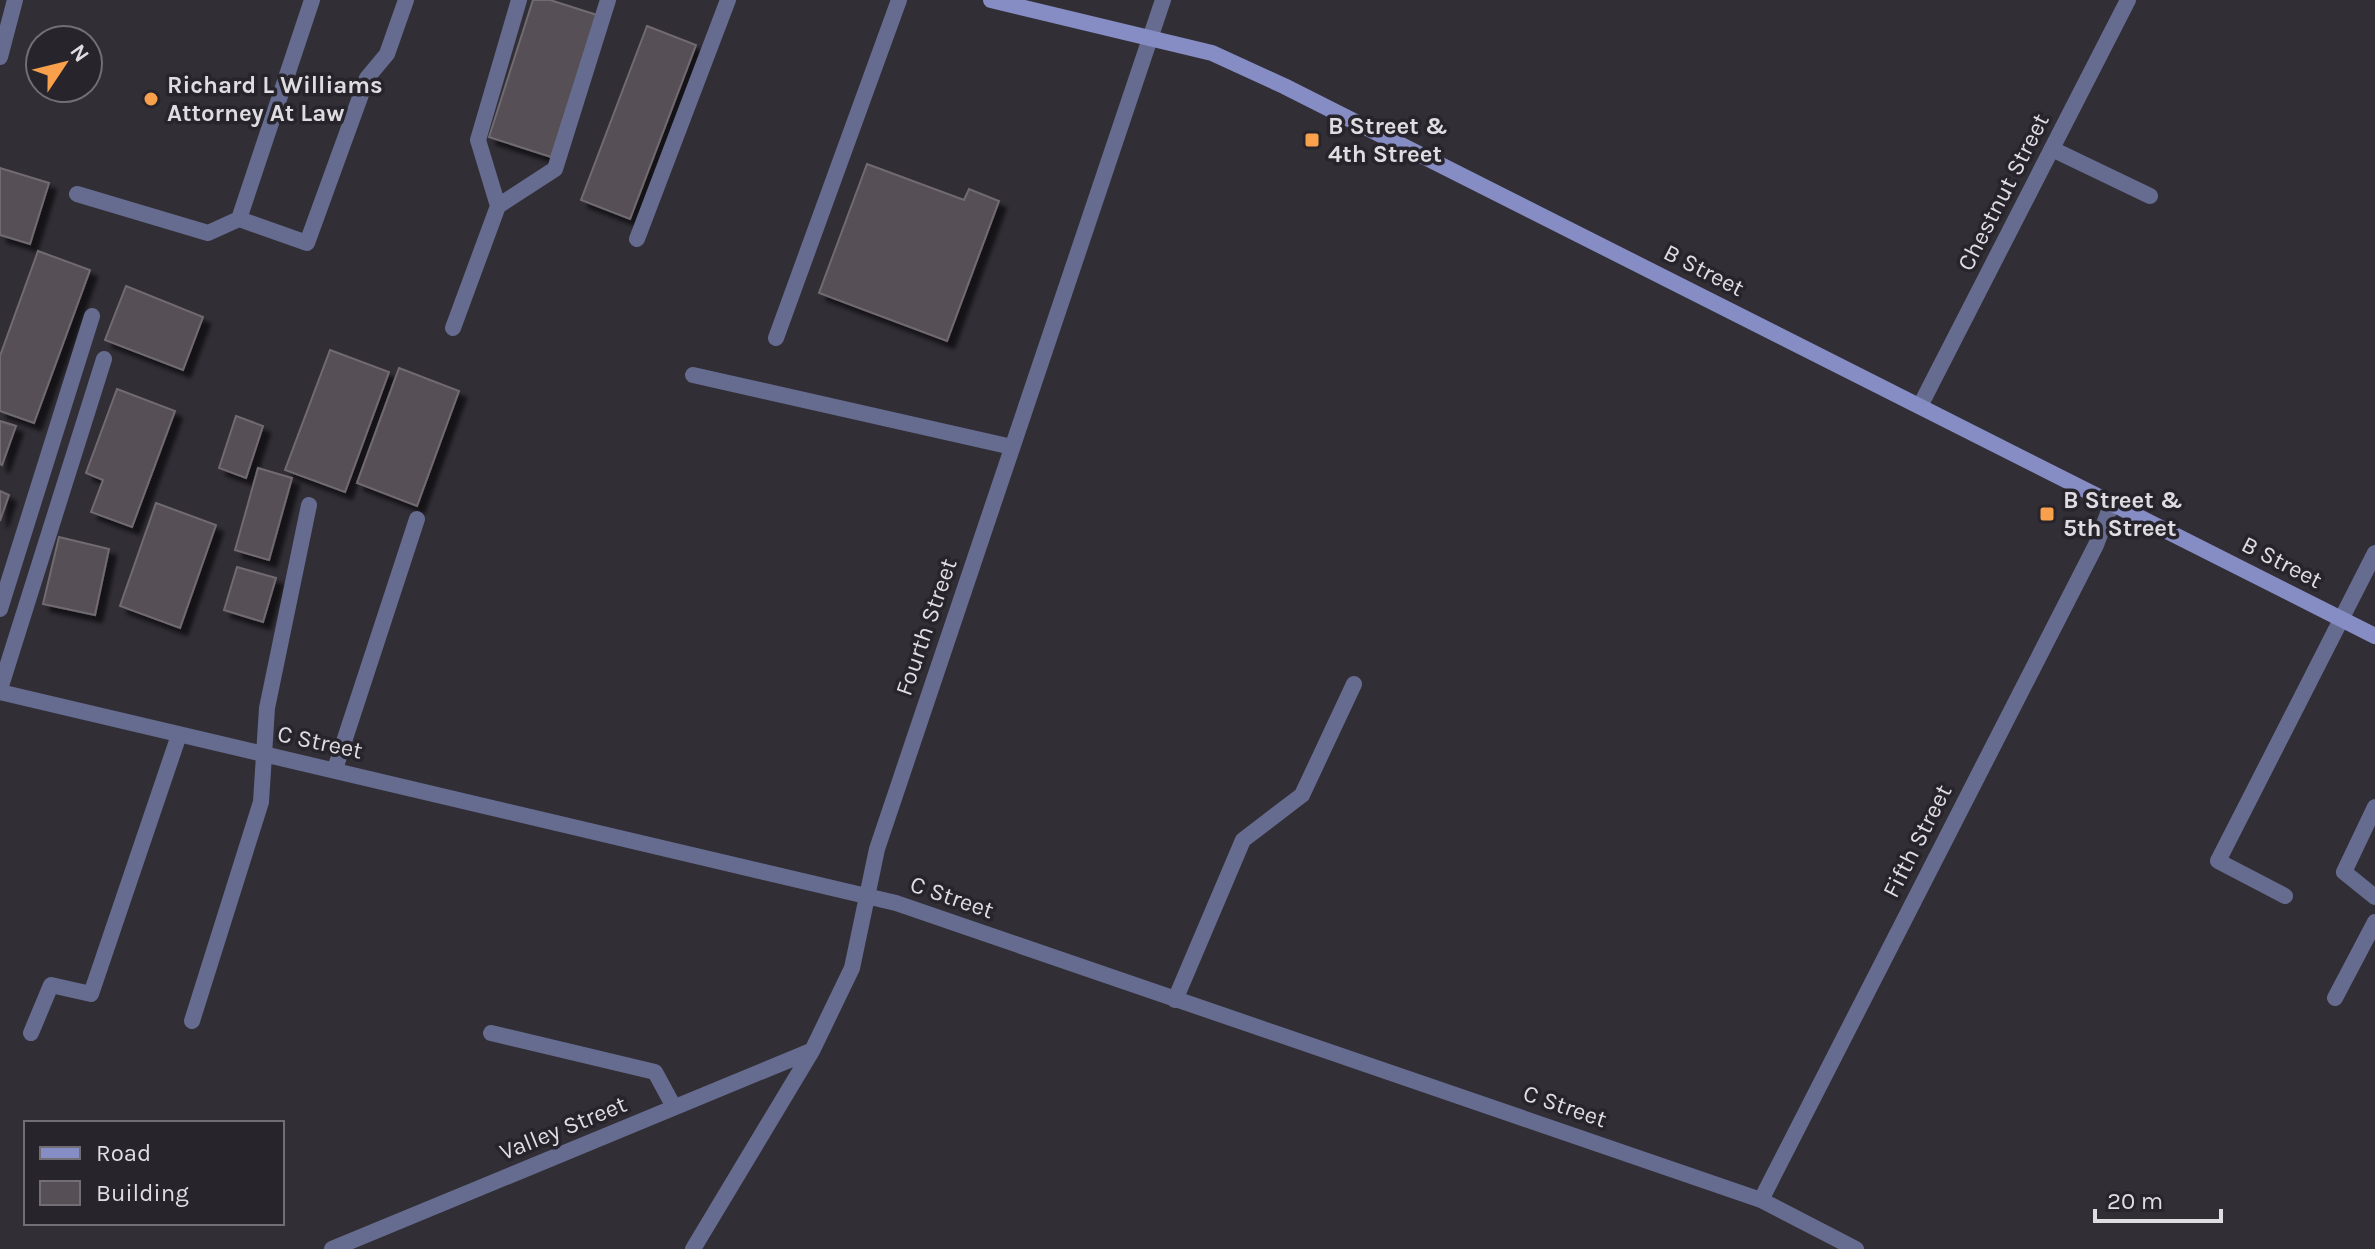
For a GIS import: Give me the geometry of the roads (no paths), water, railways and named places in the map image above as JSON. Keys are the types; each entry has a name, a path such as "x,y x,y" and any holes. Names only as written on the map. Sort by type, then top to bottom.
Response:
{"street":[{"path":"0,57 15,0"},
{"path":"239,219 312,0"},
{"path":"77,194 208,233 239,219 307,243 367,78 387,54 406,0"},
{"path":"498,206 478,140 519,0"},
{"path":"453,328 498,206 555,169 608,0"},
{"path":"637,239 728,0"},
{"path":"776,338 899,0"},
{"name":"B Street","path":"991,0 1011,2 1212,53 1346,115 2375,636"},
{"name":"Fourth Street","path":"693,1249 812,1051 852,968 877,849 1163,0"},
{"name":"Chestnut Street","path":"1920,406 2128,0"},
{"path":"2052,149 2150,196"},
{"path":"0,609 92,316"},
{"path":"0,691 104,359"},
{"path":"693,375 1012,447"},
{"name":"Fifth Street","path":"1761,1200 2086,558 2096,545 2112,503"},
{"path":"192,1021 261,802 267,708 309,505"},
{"path":"335,769 417,519"},
{"path":"2285,896 2218,861 2375,553"},
{"path":"1175,1000 1243,840 1302,795 1354,684"},
{"name":"C Street","path":"0,691 804,883 867,895 1761,1200 1856,1249"},
{"path":"31,1033 51,985 91,994 179,735"},
{"path":"2375,807 2344,872 2375,897"},
{"path":"2335,998 2375,922"},
{"path":"491,1033 655,1072 674,1107"},
{"name":"Valley Street","path":"332,1249 812,1051"}],"place":[{"name":"Richard L Williams Attorney At Law","path":"151,99"},
{"name":"B Street & 4th Street","path":"1312,140"},
{"name":"B Street & 5th Street","path":"2047,514"}]}
